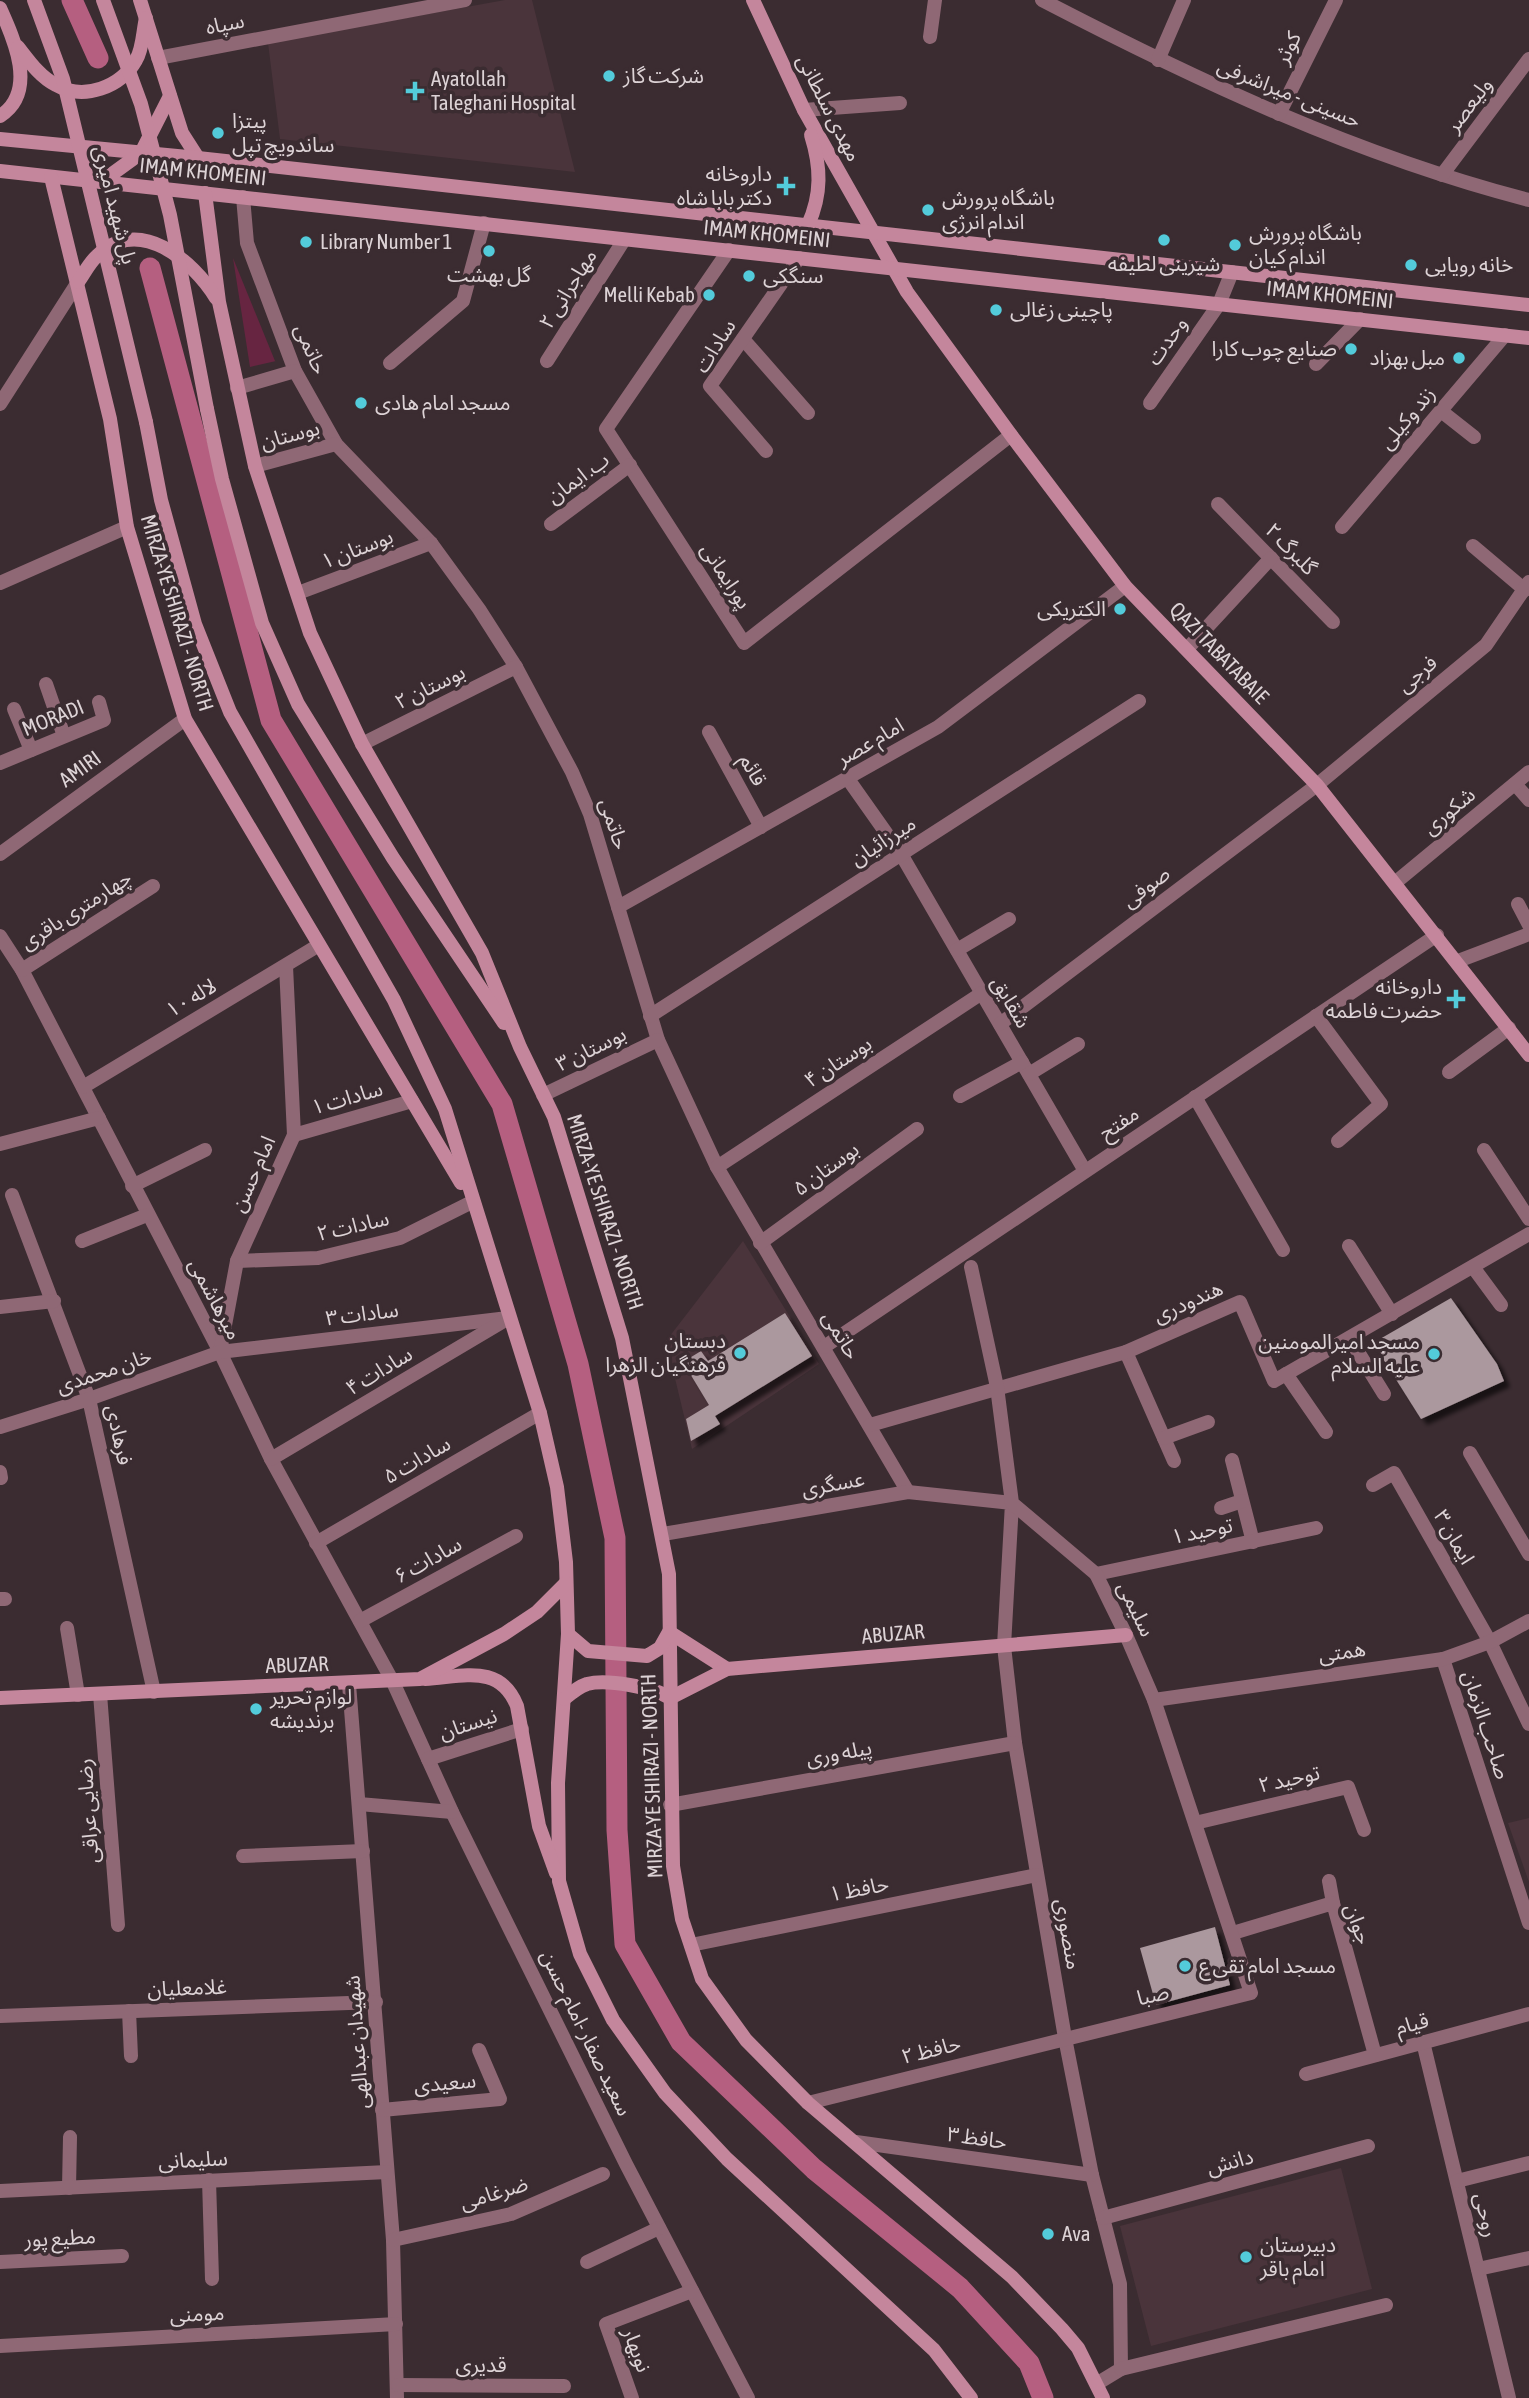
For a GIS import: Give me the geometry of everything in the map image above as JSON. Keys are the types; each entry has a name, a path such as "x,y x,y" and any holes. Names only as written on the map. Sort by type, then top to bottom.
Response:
{"main road":[{"name":"پل شهید امیری","path":"34,0 63,79 146,422"},
{"name":"MIRZA-YE SHIRAZI - NORTH","path":"103,0 141,104 170,215 222,479 262,623 298,704 393,858 520,1047"},
{"path":"140,0 182,133 198,158"},
{"name":"مهدی سلطانی","path":"753,0 804,110 894,268"},
{"path":"0,8 18,47 35,69 54,85 69,91 98,91 121,79 137,59 146,18"},
{"path":"0,116 15,96 21,73 18,47"},
{"path":"101,182 141,153 170,96"},
{"path":"804,110 820,170 815,209 808,225"},
{"name":"IMAM KHOMEINI","path":"0,139 198,158 1529,305"},
{"name":"IMAM KHOMEINI","path":"0,171 1529,338"},
{"name":"MIRZA-YE SHIRAZI - NORTH","path":"51,177 110,419 127,527 185,719 472,1202"},
{"name":"MIRZA-YE SHIRAZI - NORTH","path":"205,193 219,302 255,466 325,668 362,744 482,953 520,1047 554,1117 590,1226 622,1338 669,1573 670,1805 673,1866 682,1919 702,1979 746,2040 808,2102 1012,2277 1078,2348 1098,2383 1103,2398"},
{"path":"78,282 96,256 111,245 129,240 150,241 162,245 189,262 202,275 219,302"},
{"name":"QAZI TABATABAIE","path":"894,268 907,292 1125,586 1317,785 1396,882 1529,1055"},
{"name":"MIRZA-YE SHIRAZI - NORTH","path":"146,422 161,500 195,624 230,712 394,1000 445,1109 508,1318 540,1413 557,1487 566,1583 568,1634 558,1783 559,1881 580,1954 613,2020 665,2093 727,2159 934,2350 971,2398"},
{"name":"ABUZAR","path":"0,1698 420,1679 504,1634 537,1612 566,1583"},
{"path":"568,1634 588,1651 647,1656 660,1648 669,1632 727,1669"},
{"name":"ABUZAR","path":"670,1698 727,1669 1126,1635"},
{"path":"420,1679 490,1675 502,1681 517,1706 539,1826 559,1881"},
{"path":"564,1699 576,1689 590,1683 649,1688 670,1698"}],"street":[{"name":"سپاه","path":"158,58 465,0"},
{"path":"930,37 935,0"},
{"name":"حسینی - میراشرفی","path":"1042,0 1158,60 1279,114 1442,175 1529,200"},
{"path":"1158,60 1184,0"},
{"name":"کوثر","path":"1279,114 1336,0"},
{"name":"ولیعصر","path":"1442,175 1529,59"},
{"path":"804,110 900,103"},
{"name":"حاتمی","path":"243,197 247,243 295,372 336,444 430,543 479,609 516,667 572,772 590,814 658,1040 717,1167 908,1492"},
{"path":"390,363 463,301 484,223"},
{"name":"مهاجرانی ۲","path":"547,361 624,240"},
{"name":"پورایمانی","path":"729,250 606,429 744,643 1011,435"},
{"name":"سادات","path":"766,451 710,386 799,258"},
{"name":"وحدت","path":"1150,403 1219,304 1232,272"},
{"path":"0,404 78,282"},
{"path":"1316,364 1360,319"},
{"name":"زند وکیلی","path":"1342,527 1504,335"},
{"path":"743,339 808,413"},
{"path":"237,388 295,372"},
{"path":"1441,411 1474,438"},
{"name":"بوستان","path":"255,466 336,444"},
{"name":"ب. ایمان","path":"551,524 630,465"},
{"name":"گلبرگ ۲","path":"1218,504 1334,622"},
{"path":"0,583 127,527"},
{"name":"بوستان ۱","path":"298,593 430,543"},
{"path":"1473,546 1527,586"},
{"path":"1187,649 1271,558"},
{"name":"امام عصر","path":"618,907 938,727 1125,586"},
{"name":"فرجی","path":"1317,785 1486,645 1527,586"},
{"name":"بوستان ۲","path":"362,744 516,667"},
{"path":"46,684 64,736"},
{"name":"میرزائیان","path":"650,1016 1139,701"},
{"name":"MORADI","path":"0,763 104,720 99,702"},
{"path":"14,709 31,750"},
{"name":"AMIRI","path":"0,854 185,719"},
{"name":"قائم","path":"709,733 761,827"},
{"name":"شکوری","path":"1396,882 1529,772"},
{"name":"شقایق","path":"848,779 901,854 1085,1171"},
{"path":"1515,784 1529,800"},
{"name":"صوفی","path":"1000,1024 1317,785"},
{"name":"چهارمتری باقری","path":"22,970 153,886"},
{"path":"1518,905 1529,925"},
{"path":"957,950 1009,919"},
{"path":"1458,961 1529,934"},
{"name":"مفتح","path":"824,1347 1437,935"},
{"name":"میرهاشمی","path":"0,936 22,970 83,1087 220,1352 271,1459 393,1682"},
{"name":"لاله ۱۰","path":"83,1087 320,945"},
{"name":"امام حسن","path":"220,1352 237,1261 294,1135 286,965"},
{"name":"بوستان ۴","path":"717,1167 982,993"},
{"path":"1316,1016 1381,1104 1338,1141"},
{"path":"1450,1072 1509,1028"},
{"name":"بوستان ۳","path":"543,1096 658,1040"},
{"path":"960,1096 1078,1044"},
{"path":"1195,1097 1283,1250"},
{"name":"سادات ۱","path":"294,1135 412,1101"},
{"path":"0,1144 99,1118"},
{"name":"بوستان ۵","path":"760,1244 917,1129"},
{"path":"132,1186 205,1150"},
{"path":"1483,1150 1529,1219"},
{"name":"فرهادی","path":"12,1195 89,1399 154,1692"},
{"name":"سادات ۲","path":"237,1261 318,1258 400,1238 472,1202"},
{"path":"82,1241 147,1215"},
{"path":"1326,1432 1286,1374 1529,1234"},
{"path":"1349,1246 1392,1314"},
{"path":"971,1267 997,1387 1012,1503"},
{"path":"1473,1267 1501,1305"},
{"path":"0,1307 54,1301"},
{"name":"هندودری","path":"870,1424 1126,1352 1240,1302 1274,1381 1286,1374"},
{"name":"سادات ۳","path":"220,1352 508,1318"},
{"name":"سادات ۴","path":"271,1459 508,1318"},
{"path":"1350,1339 1384,1394"},
{"name":"خان محمدی","path":"0,1427 89,1399 220,1352"},
{"path":"1126,1352 1174,1461"},
{"name":"سادات ۵","path":"316,1543 540,1413"},
{"path":"1164,1438 1208,1422"},
{"path":"1470,1453 1529,1554"},
{"path":"1232,1460 1253,1542"},
{"path":"0,1472 1,1478"},
{"name":"ایمان ۳","path":"1373,1485 1394,1474 1490,1642"},
{"name":"عسگری","path":"663,1534 908,1492 1012,1503"},
{"path":"1221,1508 1242,1501"},
{"name":"سلیمی","path":"1012,1503 1096,1574 1126,1635 1154,1700 1251,1993"},
{"name":"منصوری","path":"1012,1503 1004,1646 1015,1743 1065,2038 1092,2175 1120,2284 1121,2369"},
{"name":"توحید ۱","path":"1096,1574 1316,1528"},
{"name":"سادات ۶","path":"360,1621 516,1536"},
{"name":"همتی","path":"1154,1700 1443,1659 1490,1642 1529,1621"},
{"path":"67,1628 78,1695"},
{"path":"1490,1642 1529,1724"},
{"name":"صاحب الزمان","path":"1443,1659 1529,1923"},
{"name":"سعید صفار -امام حسن","path":"393,1682 452,1812 659,2228 748,2398"},
{"name":"شهیدان عبدالهی","path":"349,1684 393,2240 398,2391"},
{"name":"رضایی عراقی","path":"100,1694 118,1925"},
{"name":"نیستان","path":"428,1759 522,1729"},
{"name":"پیله وری","path":"670,1805 1015,1743"},
{"name":"توحید ۲","path":"1195,1823 1348,1787 1364,1830"},
{"path":"359,1804 452,1812"},
{"path":"243,1856 363,1851"},
{"name":"حافظ ۱","path":"691,1945 1037,1875"},
{"path":"1329,1881 1333,1903"},
{"name":"جوان","path":"1233,1933 1333,1903 1375,2055"},
{"name":"صبا","path":"1065,2038 1251,1993"},
{"name":"غلامعلیان","path":"0,2016 376,2002"},
{"path":"129,2011 131,2056"},
{"name":"قیام","path":"1306,2074 1529,2014"},
{"name":"حافظ ۲","path":"808,2102 1065,2038"},
{"name":"روحی","path":"1423,2042 1509,2398"},
{"name":"سعیدی","path":"382,2110 500,2099 479,2050"},
{"path":"69,2137 69,2188"},
{"name":"حافظ ۳","path":"856,2142 1092,2175"},
{"name":"دانش","path":"1103,2218 1368,2146"},
{"path":"1457,2181 1529,2163"},
{"name":"سلیمانی","path":"0,2191 387,2172"},
{"name":"ضرغامی","path":"393,2240 511,2214 603,2174"},
{"path":"209,2180 212,2279"},
{"path":"587,2262 659,2228"},
{"name":"مطیع پور","path":"0,2262 122,2256"},
{"path":"1478,2269 1529,2258"},
{"name":"نوبهار","path":"632,2398 606,2324 692,2291"},
{"path":"1098,2383 1121,2369 1386,2305"},
{"name":"مومنی","path":"0,2346 396,2323"},
{"name":"قدیری","path":"398,2391 564,2386"}],"shaded area":[{"name":"Ayatollah Taleghani Hospital","path":"505,0 532,0 575,172 280,139 268,43"},
{"path":"233,258 275,361 276,361 250,367"},
{"name":"دبستان فرهنگیان الزهرا","path":"743,1241 819,1364 692,1449 666,1341"},
{"path":"1529,1818 1529,1882 1508,1823"},
{"name":"دبیرستان امام باقر","path":"1341,2168 1372,2289 1151,2346 1120,2226"}],"building":[{"name":"مسجد امیرالمومنین علیه السلام","path":"1451,1298 1497,1364 1504,1381 1421,1419 1373,1343"},
{"path":"785,1313 812,1356 715,1416 720,1424 691,1441 686,1419 709,1405 683,1362 701,1351 708,1361"},
{"name":"مسجد امام تقی ع","path":"1215,1927 1230,1985 1156,2005 1140,1948"}],"waterway":[{"path":"72,0 98,58"},
{"path":"150,268 271,720 502,1104 578,1364 615,1538 617,1830 625,1944 681,2042 814,2169 960,2288 1029,2363 1043,2398"}],"place":[{"name":"شرکت گاز","path":"609,76"},
{"name":"Ayatollah Taleghani Hospital","path":"415,91"},
{"name":"پیتزا ساندویچ تپل","path":"218,133"},
{"name":"داروخانه دکتر بابا شاه","path":"786,186"},
{"name":"باشگاه پرورش اندام انرژی","path":"928,210"},
{"name":"شیرینی لطیفه","path":"1164,240"},
{"name":"Library Number 1","path":"306,242"},
{"name":"باشگاه پرورش اندام کیان","path":"1235,245"},
{"name":"گل بهشت","path":"489,251"},
{"name":"خانه رویایی","path":"1411,265"},
{"name":"سنگکی","path":"749,276"},
{"name":"Melli Kebab","path":"709,295"},
{"name":"پاچینی زغالی","path":"996,310"},
{"name":"صنایع چوب کارا","path":"1351,349"},
{"name":"مبل بهزاد","path":"1459,358"},
{"name":"مسجد امام هادی","path":"361,403"},
{"name":"الکتریکی","path":"1120,609"},
{"name":"داروخانه حضرت فاطمه","path":"1456,999"},
{"name":"دبستان فرهنگیان الزهرا","path":"740,1353"},
{"name":"مسجد امیرالمومنین علیه السلام","path":"1434,1354"},
{"name":"لوازم تحریر برندیشه","path":"256,1709"},
{"name":"مسجد امام تقی ع","path":"1185,1966"},
{"name":"Ava","path":"1048,2234"},
{"name":"دبیرستان امام باقر","path":"1246,2257"}]}
